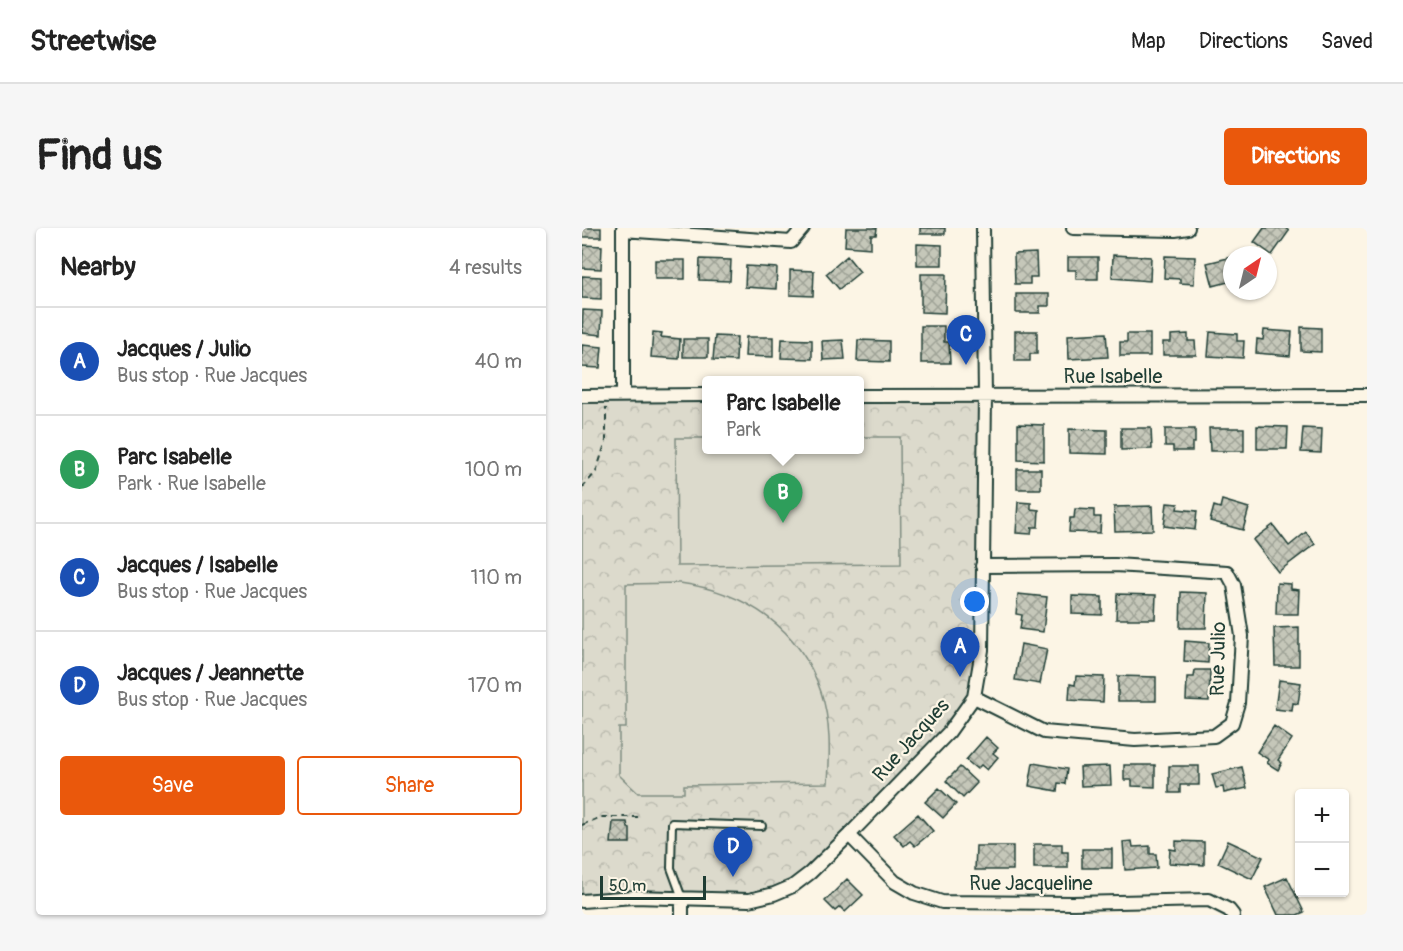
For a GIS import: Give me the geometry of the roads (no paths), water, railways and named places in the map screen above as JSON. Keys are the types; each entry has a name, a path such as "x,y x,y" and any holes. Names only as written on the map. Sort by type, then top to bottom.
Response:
{"street":[{"path":"623,395 623,229 791,242 802,228"},
{"name":"Rue Jacques","path":"582,901 633,897 749,900 774,894 793,886 810,873 849,835 949,732 974,697 982,650 985,396 982,228"},
{"path":"1073,228 1175,230 1188,228"},
{"name":"Rue Isabelle","path":"864,396 1367,394"},
{"path":"582,396 702,396"},
{"name":"Rue Julio","path":"974,697 1044,732 1136,740 1214,736 1232,723 1238,703 1242,636 1234,585 1227,572 1115,565 982,566"},
{"name":"Rue Jacqueline","path":"849,835 895,882 914,893 942,902 1073,909 1209,900 1229,910 1233,915"},
{"path":"682,898 682,915"}],"lane":[{"path":"682,898 671,868 672,823 762,826"}],"place":[{"name":"Jacques / Isabelle","path":"966,365"},
{"name":"Parc Isabelle","path":"783,523"},
{"name":"Jacques / Julio","path":"960,677"},
{"name":"Jacques / Jeannette","path":"733,877"}]}
